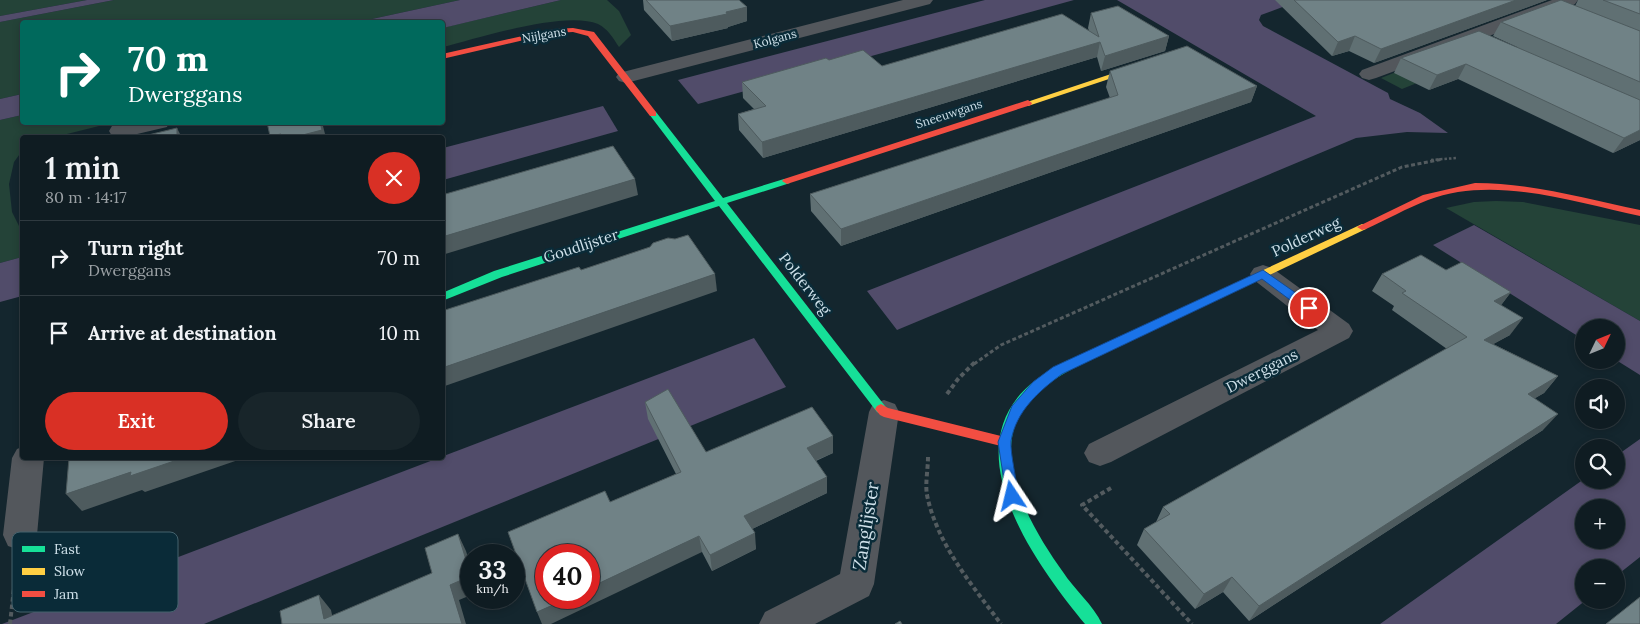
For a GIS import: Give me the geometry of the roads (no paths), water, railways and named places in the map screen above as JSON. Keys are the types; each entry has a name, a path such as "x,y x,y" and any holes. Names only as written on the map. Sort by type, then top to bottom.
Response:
{"street":[{"name":"Kolgans","path":"626,77 924,0"},
{"path":"1369,74 1560,3 1579,17"},
{"name":"Nijlgans","path":"445,56 554,31 573,30 591,34 626,77"},
{"path":"1471,36 1497,48"},
{"name":"Sneeuwgans","path":"722,200 1156,62"},
{"name":"Polderweg","path":"626,77 884,412"},
{"path":"120,131 146,125"},
{"name":"Polderweg","path":"1094,624 1051,572 1027,534 1012,496 1004,442 1016,410 1038,386 1058,370 1426,197 1475,186 1524,189 1640,213"},
{"name":"Goudlijster","path":"445,295 498,274 722,200"},
{"name":"Dwerggans","path":"1100,453 1339,331 1263,274"},
{"path":"884,412 1004,442"},
{"name":"Zanglijster","path":"778,624 856,584 884,412"},
{"path":"20,532 28,460"}]}
